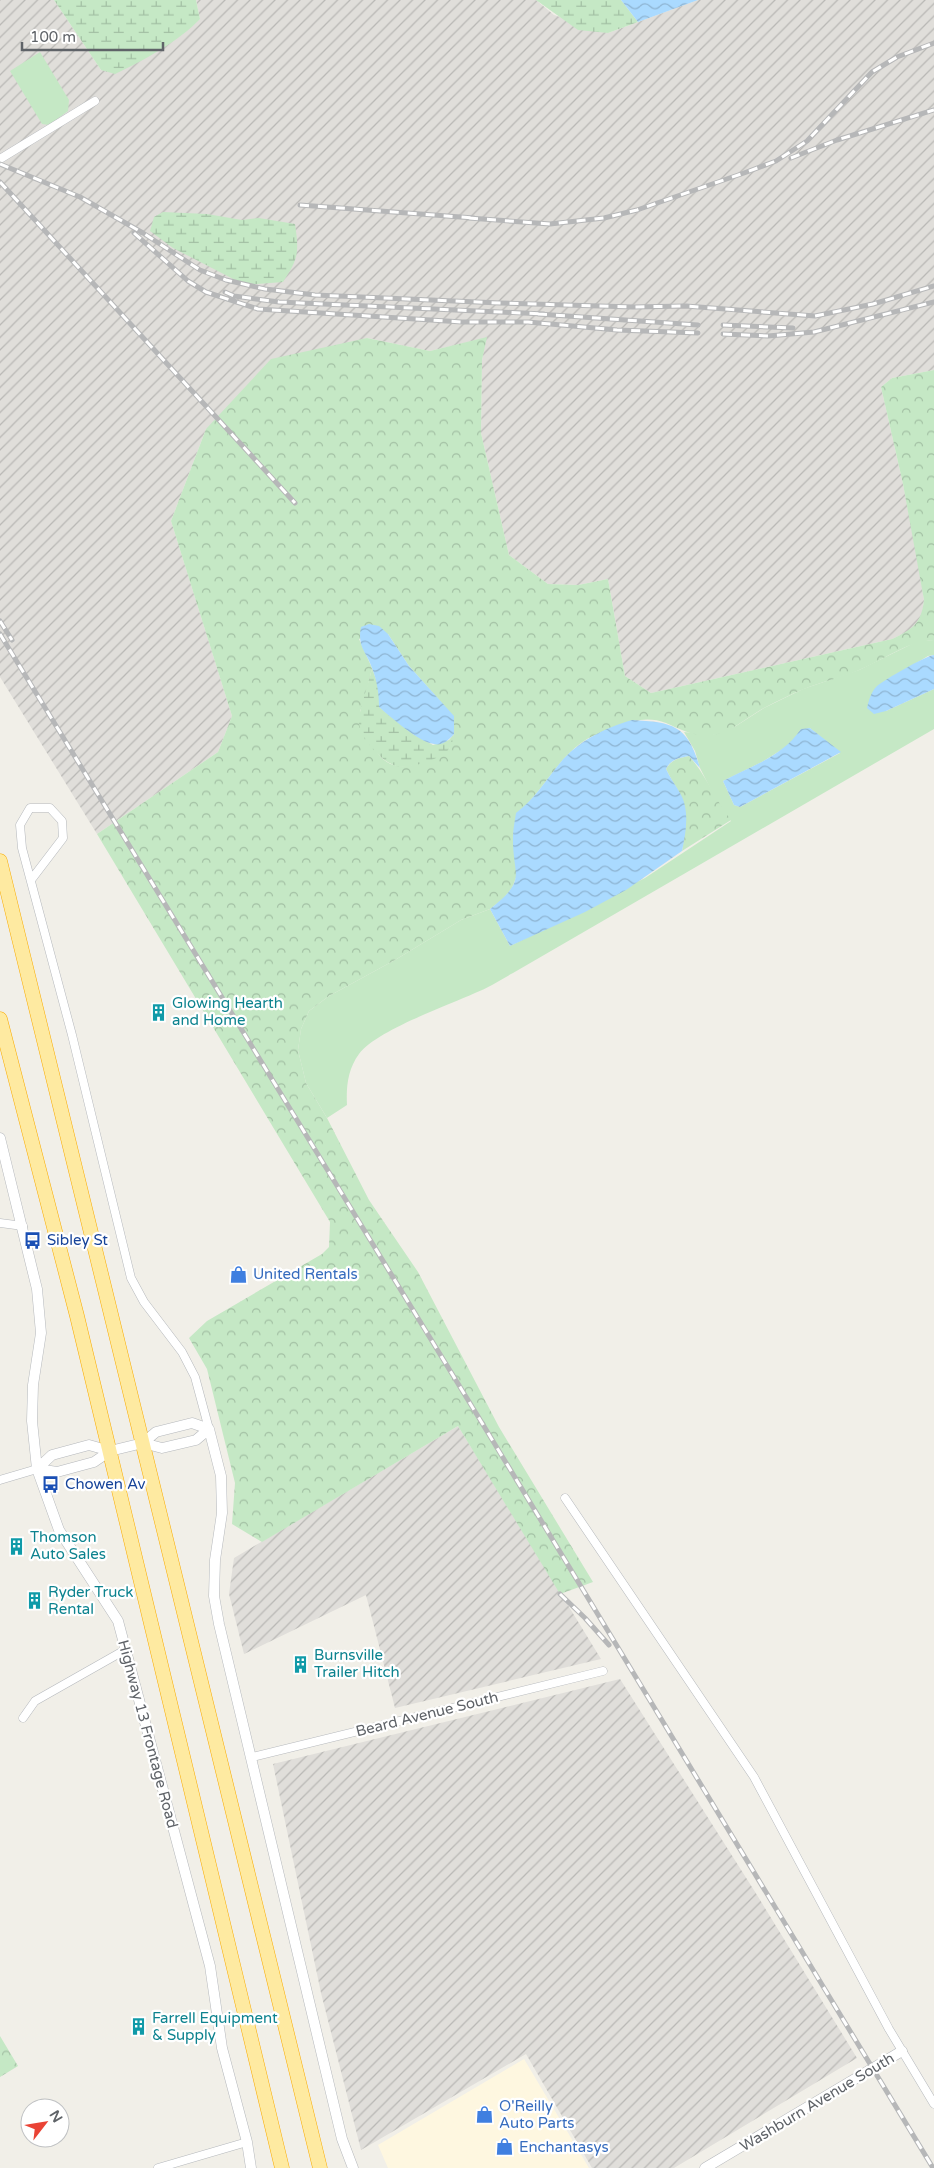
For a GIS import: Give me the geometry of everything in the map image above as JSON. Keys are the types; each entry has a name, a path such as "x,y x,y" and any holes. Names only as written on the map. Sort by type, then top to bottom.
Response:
{"highway":[{"path":"0,861 320,2168"},
{"path":"0,1019 50,1208 110,1451 282,2168"}],"street":[{"path":"0,159 95,101"},
{"path":"31,880 63,838 62,821 50,808 30,808 20,825 22,848 72,1035 132,1278 144,1302 182,1352 194,1377 221,1476 222,1513 215,1560 214,1596 342,2139 354,2168"},
{"name":"Highway 13 Frontage Road","path":"0,1138 37,1290 41,1333 33,1385 32,1421 37,1469 60,1530 118,1622 210,1966 222,2048 247,2142 251,2168"},
{"path":"0,1223 22,1226"},
{"path":"0,1480 37,1469 57,1472 94,1462 110,1451 143,1443 156,1432 192,1423 209,1429"},
{"path":"143,1443 162,1448 196,1440 209,1429"},
{"path":"37,1469 52,1455 90,1445 110,1451"},
{"path":"565,1498 754,1777 902,2051 934,2104"},
{"path":"23,1718 35,1701 125,1650"},
{"name":"Beard Avenue South","path":"252,1756 603,1671"},
{"name":"Washburn Avenue South","path":"705,2168 902,2051"},
{"path":"158,2168 247,2142"}],"shaded area":[{"path":"0,0 54,0 101,70 200,19 196,0 536,0 554,15 608,33 698,0 934,0 934,370 892,378 881,387 919,566 924,600 922,615 911,630 892,639 651,693 625,676 608,579 578,585 548,584 509,555 481,433 482,360 486,338 430,351 367,338 206,429 171,521 232,716 218,752 97,834 0,677"},
{"path":"458,1426 601,1659 395,1708 366,1595 244,1654 229,1594 234,1558"},
{"path":"620,1679 757,1895 857,2058 674,2168 592,2168 526,2054 361,2150 321,1993 273,1764"},
{"path":"524,2059 589,2168 388,2168 378,2145"}],"green space":[{"path":"54,0 196,0 200,19 182,35 160,50 115,74 101,70"},
{"path":"536,0 621,0 638,22 608,33 578,30"},
{"path":"40,52 69,100 68,111 49,125 42,124 10,71"},
{"path":"163,212 207,214 242,220 259,218 295,224 297,248 295,260 283,282 245,285 173,248 150,231 154,217"},
{"path":"487,337 482,360 481,433 509,555 548,584 578,585 608,579 625,676 651,693 892,639 915,625 921,615 924,600 903,484 881,387 892,378 934,370 934,640 914,644 867,667 794,693 766,707 727,731 707,736 700,735 657,720 648,719 619,725 581,743 562,761 536,794 517,813 513,836 517,875 512,888 503,899 490,909 461,920 395,960 329,996 309,1011 301,1029 298,1050 306,1083 327,1118 369,1200 418,1272 499,1427 593,1582 560,1594 458,1426 262,1542 232,1524 235,1483 207,1369 189,1338 207,1321 322,1254 329,1247 330,1222 97,834 218,752 232,716 171,521 206,429 271,359 367,338 430,351","holes":["388,634 409,666 441,702 454,734 449,749 423,762 404,766 386,761 378,754 360,711 372,668 359,639"]},
{"path":"934,640 934,655 928,656 878,686 886,711 934,689 934,729 494,984 413,1019 381,1036 359,1054 352,1066 347,1084 347,1105 327,1118 306,1083 298,1050 301,1029 309,1011 329,996 395,960 461,920 490,909 510,946 645,878 731,821 718,804 700,768 695,751 684,732 712,735 736,726 764,708 803,689 859,670 918,641","holes":["810,728 840,753 740,807 734,805 723,781 762,762 791,744"]},
{"path":"372,668 379,688 379,707 413,734 433,745 449,740 454,734 451,746 445,753 424,763 401,767 390,763 373,749 364,736 359,724"},
{"path":"689,756 731,820 682,851 684,838 683,805 679,793 666,769 673,761"},
{"path":"0,2036 18,2066 0,2077"}],"water":[{"path":"621,0 698,0 638,22"},
{"path":"369,624 379,626 388,634 409,666 454,716 454,734 445,742 437,744 420,739 379,707 375,678 360,639 361,627"},
{"path":"934,655 934,689 886,711 874,714 867,708 869,699 877,686 914,664"},
{"path":"632,720 659,722 677,729 690,743 695,754 700,768 689,756 673,761 666,769 680,793 685,807 686,829 682,851 626,890 585,912 510,946 490,909 510,890 516,876 513,836 516,813 534,796 560,763 575,748 602,731"},
{"path":"810,728 841,752 740,807 734,805 723,781 775,754 793,739 801,729"}],"railway":[{"path":"469,218 550,224 604,218 637,210 776,161 807,141 872,72 897,57 934,43"},
{"path":"791,158 837,140 934,110"},
{"path":"0,164 80,197 143,233 200,270 226,280 265,289 315,295 500,303 633,307 686,306 815,316 873,304 934,286"},
{"path":"0,182 295,503"},
{"path":"300,205 474,218"},
{"path":"134,233 188,281 206,292 258,309 462,322 528,322 617,330 698,333"},
{"path":"225,292 234,296 279,302 544,314"},
{"path":"723,334 768,336 814,332 934,302"},
{"path":"538,314 698,325"},
{"path":"723,325 793,328"},
{"path":"0,621 12,640"},
{"path":"0,634 479,1418 933,2168"},
{"path":"560,1594 609,1645"}],"place":[{"name":"Glowing Hearth and Home","path":"158,1012"},
{"name":"Sibley St","path":"33,1240"},
{"name":"United Rentals","path":"239,1274"},
{"name":"Chowen Av","path":"51,1484"},
{"name":"Thomson Auto Sales","path":"16,1546"},
{"name":"Ryder Truck Rental","path":"34,1601"},
{"name":"Burnsville Trailer Hitch","path":"300,1664"},
{"name":"Farrell Equipment & Supply","path":"138,2027"},
{"name":"O'Reilly Auto Parts","path":"485,2115"},
{"name":"Enchantasys","path":"505,2147"}]}
